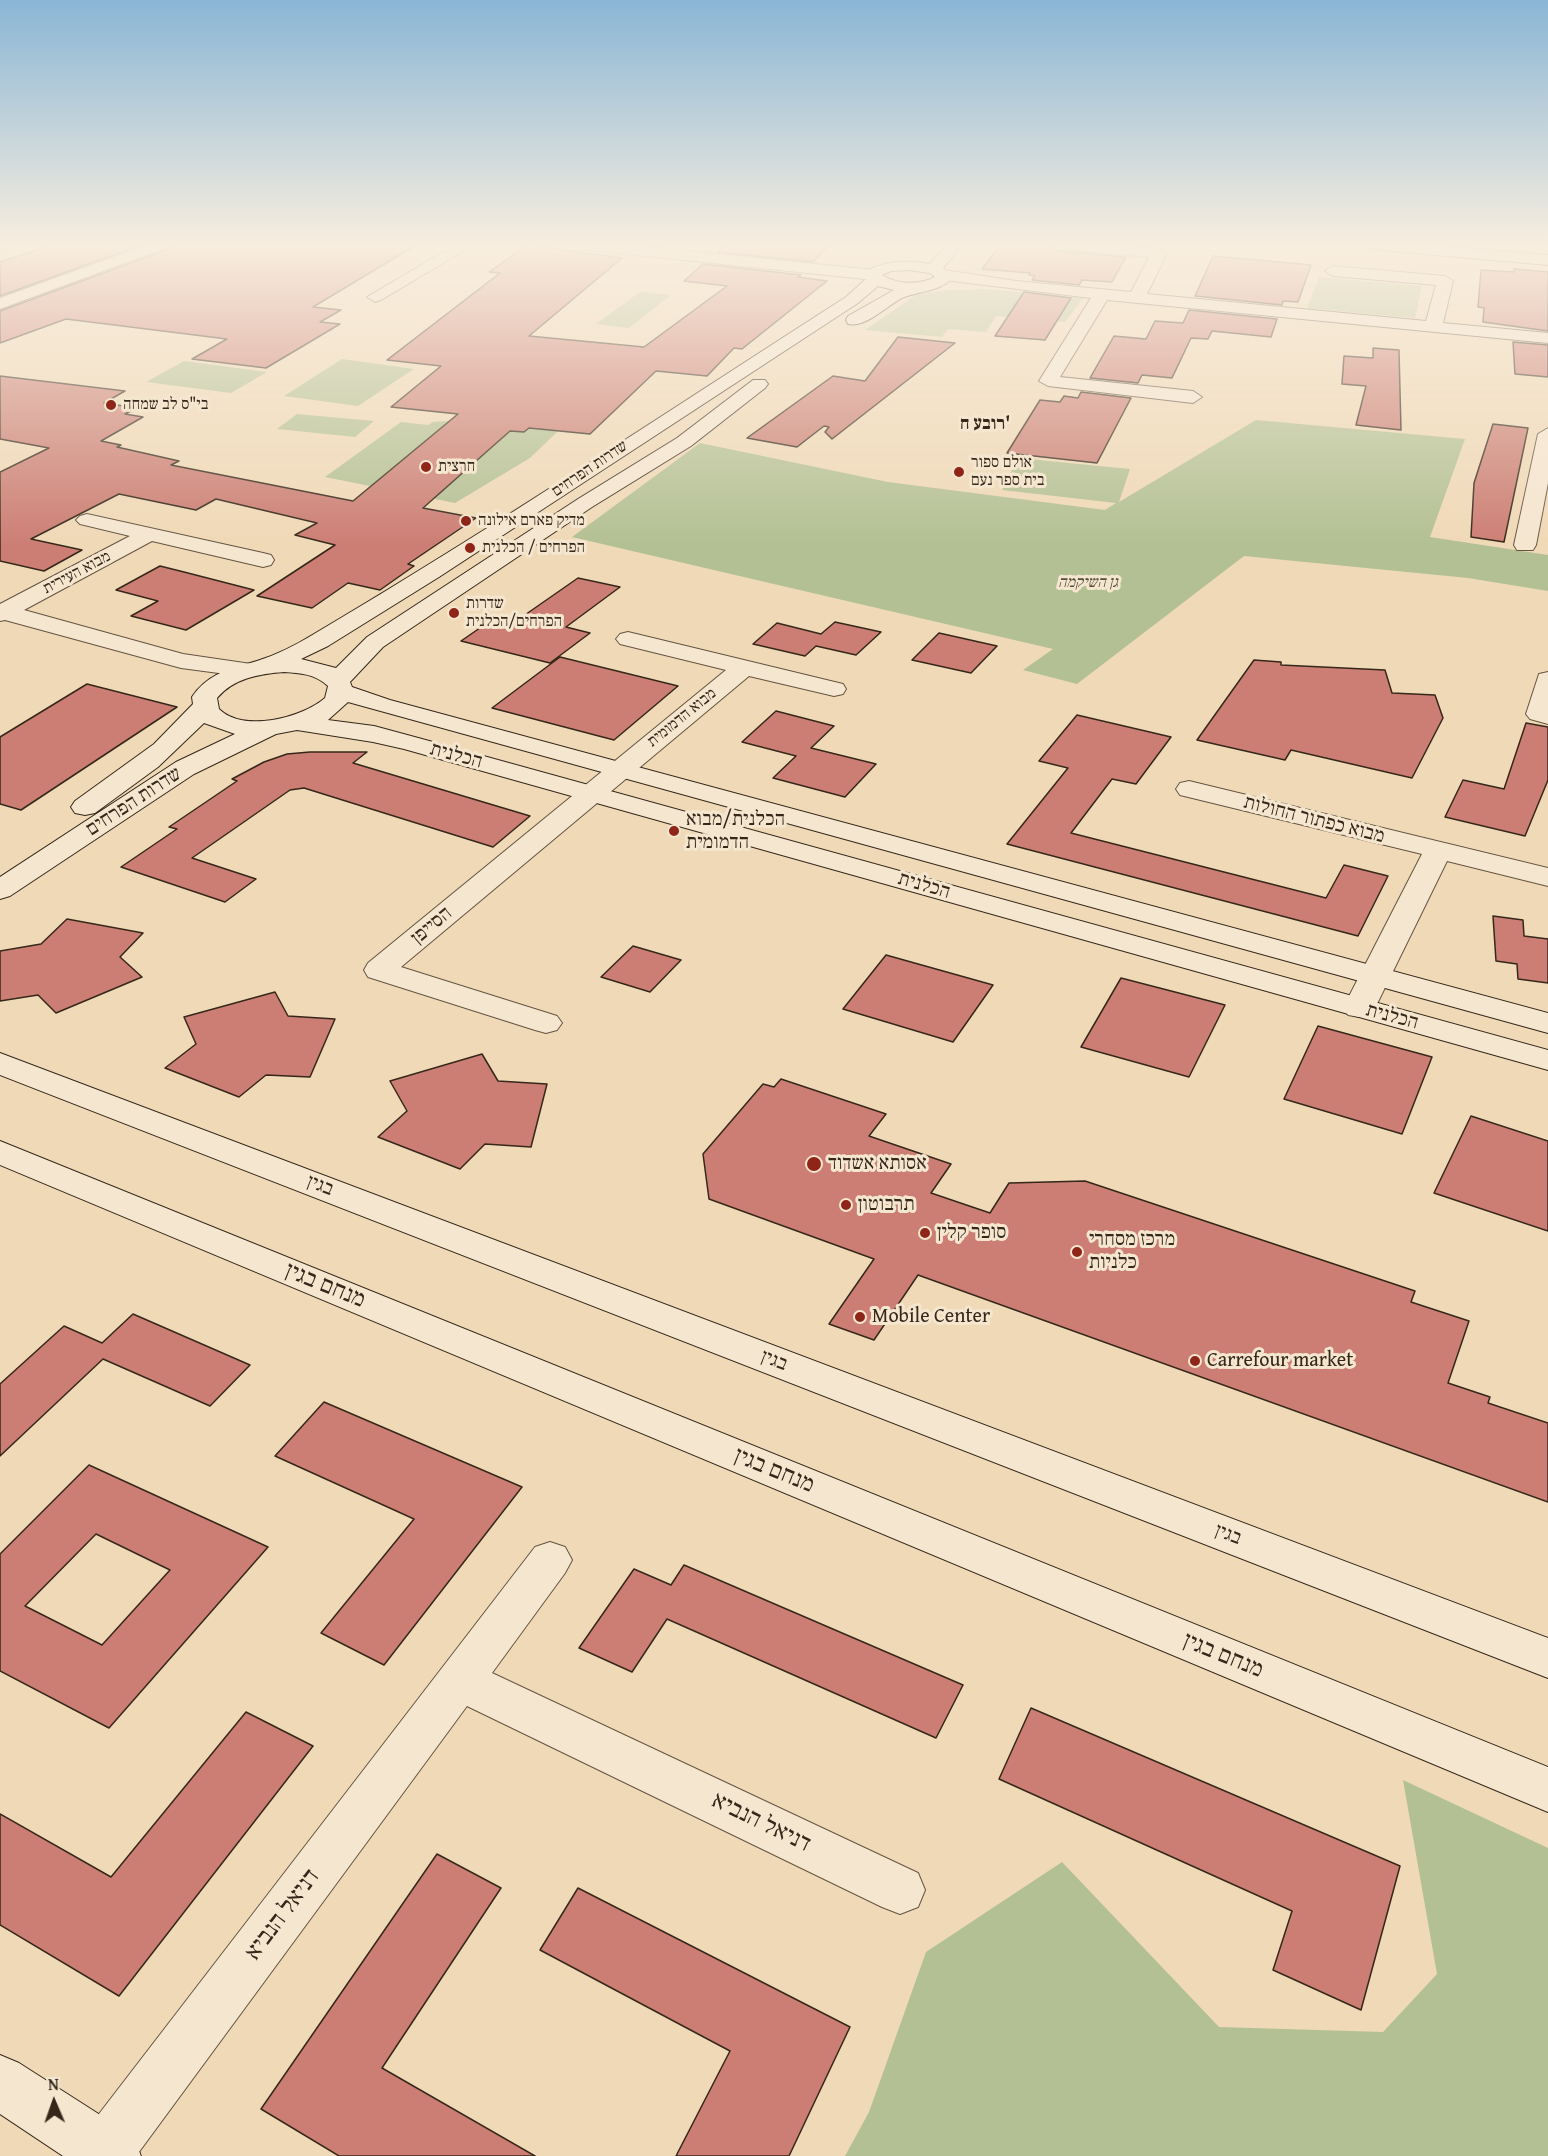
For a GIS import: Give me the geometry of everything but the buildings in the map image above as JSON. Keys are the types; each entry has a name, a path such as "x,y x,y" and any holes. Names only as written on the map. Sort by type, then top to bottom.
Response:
{"street":[{"name":"שדרות הפרחים","path":"0,863 150,761 183,733 220,681 258,668 320,641 783,345"},
{"name":"שדרות הפרחים","path":"0,890 185,768 248,737 329,709 337,700 339,686 375,642 585,503 684,442 776,372 818,345"},
{"path":"1071,345 1048,381 1193,397"},
{"path":"1525,545 1540,517 1547,446"},
{"name":"מבוא העירית","path":"87,520 263,560"},
{"name":"מבוא העירית","path":"1,616 150,534"},
{"path":"1,616 181,661 258,668"},
{"path":"1,616 173,676 195,688 204,702"},
{"name":"מבוא הדמומית","path":"628,639 834,689"},
{"name":"הכלנית","path":"258,668 284,665 316,669 339,686 620,770 1548,1023"},
{"name":"מבוא הדמומית","path":"620,770 744,667"},
{"path":"1548,679 1539,714 1548,716"},
{"name":"הכלנית","path":"204,702 209,715 236,727 287,725 374,734 1548,1060"},
{"name":"הסייפן","path":"546,1023 379,970 620,770"},
{"name":"מבוא כפתור החולות","path":"1189,789 1548,877"},
{"path":"1359,1008 1438,850"},
{"name":"בגין","path":"0,1063 1548,1658"},
{"name":"מנחם בגין","path":"0,1152 1548,1790"},
{"name":"דניאל הנביא","path":"107,2154 550,1560"},
{"name":"דניאל הנביא","path":"460,1680 900,1890"},
{"path":"0,2082 107,2154"}],"green space":[{"path":"342,359 414,369 358,406 284,396"},
{"path":"184,361 267,372 231,393 146,382"},
{"path":"297,414 374,421 355,437 277,429"},
{"name":"חרצית","path":"528,415 601,423 590,434 558,431 530,458 455,503 325,477 401,422 428,425 433,422"},
{"name":"גן השיקמה","path":"1256,420 1465,439 1430,537 1548,555 1548,591 1468,578 1244,556 1077,684 1023,670 1053,649 572,537 700,443 888,482 1105,510 1116,503 1002,490 1018,458 1130,469 1119,502"},
{"path":"1403,1780 1548,1848 1548,2156 845,2156 869,2112 926,1952 1062,1862 1219,2027 1383,2032 1437,1974"}],"place":[{"name":"בי\"ס לב שמחה","path":"111,405"},
{"name":"חרצית","path":"426,467"},
{"name":"אולם ספור בית ספר נעם","path":"959,472"},
{"name":"מדיק פארם אילונה","path":"466,521"},
{"name":"הפרחים / הכלנית","path":"470,548"},
{"name":"שדרות הפרחים/הכלנית","path":"454,613"},
{"name":"הכלנית/מבוא הדמומית","path":"674,831"},
{"name":"אסותא אשדוד","path":"814,1164"},
{"name":"תרבוטון","path":"846,1205"},
{"name":"סופר קלין","path":"925,1233"},
{"name":"מרכז מסחרי כלניות","path":"1077,1252"},
{"name":"Mobile Center","path":"860,1317"},
{"name":"Carrefour market","path":"1195,1361"}],"district":[{"name":"רובע ח'","path":"985,424"}]}
